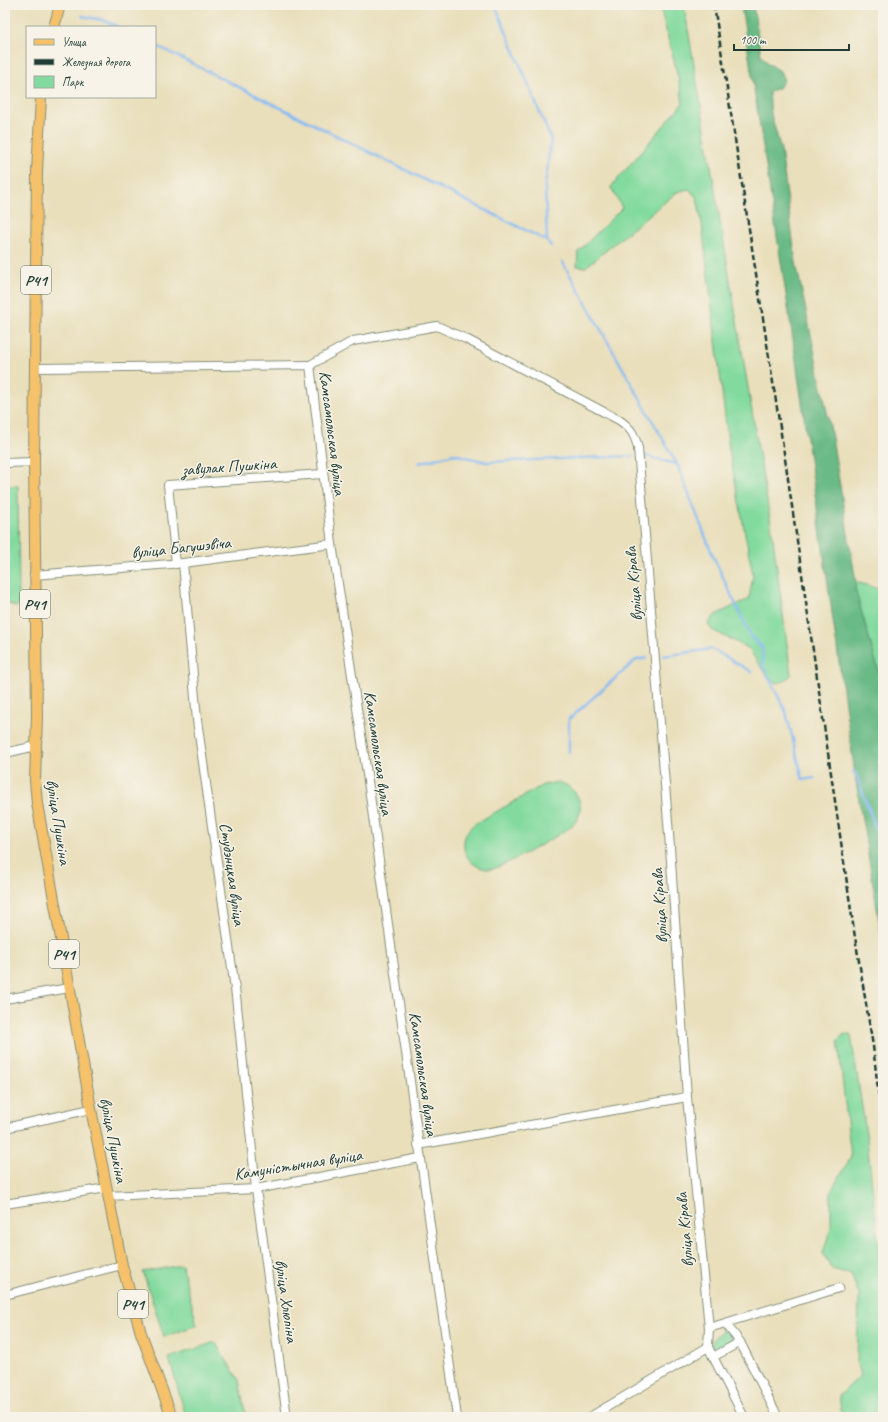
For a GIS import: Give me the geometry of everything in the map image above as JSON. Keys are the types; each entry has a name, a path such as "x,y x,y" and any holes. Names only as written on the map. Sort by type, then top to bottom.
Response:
{"main road":[{"path":"54,26 60,5"},
{"name":"вуліца Пушкіна","path":"41,98 37,164 34,462 35,781 37,803 91,1109 122,1265 141,1333 172,1417"}],"street":[{"name":"вуліца Кірава","path":"310,365 352,341 437,326 489,351 629,427 635,436 638,448 669,839 687,1097 709,1328 708,1347"},
{"name":"Камсамольская вуліца","path":"36,368 310,365 322,474 367,774 457,1417"},
{"path":"5,463 34,462"},
{"name":"завулак Пушкіна","path":"179,564 168,485 322,474"},
{"name":"вуліца Багушэвіча","path":"34,575 179,564 332,544"},
{"name":"Студэнцкая вуліца","path":"179,564 197,720 236,996 256,1189"},
{"path":"5,753 36,746"},
{"path":"5,999 69,988"},
{"path":"418,1145 687,1097"},
{"path":"5,1128 91,1109"},
{"name":"Камуністычная вуліца","path":"5,1204 108,1192 256,1189 420,1158"},
{"name":"вуліца Хлюпіна","path":"256,1189 287,1417"},
{"path":"5,1295 122,1265"},
{"path":"709,1328 839,1288"},
{"path":"726,1324 740,1342 778,1417"},
{"path":"713,1356 740,1342"},
{"path":"590,1417 708,1347 744,1417"}],"green space":[{"path":"660,5 684,5 772,531 791,675 785,681 776,683 767,676 748,648 712,630 708,624 715,615 749,599 753,575 729,450 702,224 697,198 689,189 677,192 586,267 577,266 578,252 622,208 611,187 683,103"},
{"path":"741,5 753,5 761,55 768,63 780,71 784,80 779,88 769,92 771,114 781,150 796,263 830,426 856,582 855,589 883,687 883,944 858,795 792,333"},
{"path":"5,486 18,486 19,605 16,607 5,602"},
{"path":"856,582 883,590 883,687 855,589"},
{"path":"557,782 570,788 578,798 580,811 574,824 548,841 492,869 479,867 469,859 465,852 464,841 466,834 473,825 543,785"},
{"path":"844,1034 851,1035 867,1139 883,1290 883,1417 842,1417 839,1396 861,1375 857,1362 859,1295 851,1274 832,1269 823,1253 831,1227 831,1191 851,1157 838,1040"},
{"path":"182,1265 197,1325 164,1337 143,1272"},
{"path":"722,1330 726,1331 732,1338 731,1341 723,1348 714,1350 712,1344 714,1338"},
{"path":"215,1342 239,1380 246,1417 186,1417 169,1358"}],"waterway":[{"path":"495,5 551,139 545,186 547,241"},
{"path":"82,16 103,20 116,26"},
{"path":"156,46 547,241 551,246"},
{"path":"562,261 677,464 713,556 751,637 762,647 763,666 786,712 803,780 814,778"},
{"path":"419,463 454,454 486,462 633,456"},
{"path":"646,456 676,464"},
{"path":"663,656 712,649 752,672"},
{"path":"569,752 569,719 636,660 647,658"},
{"path":"853,772 855,772 883,848"}],"railway":[{"path":"714,5 787,472 854,931 873,1046 883,1133"}]}
